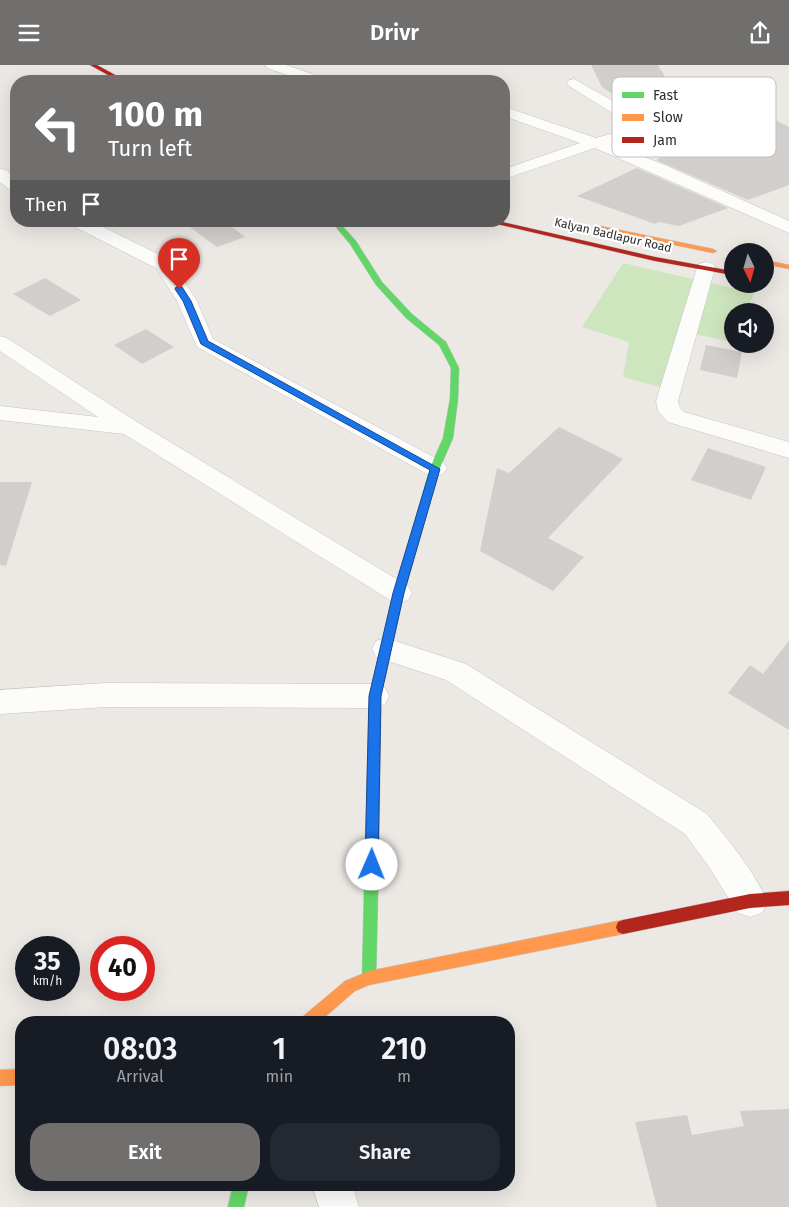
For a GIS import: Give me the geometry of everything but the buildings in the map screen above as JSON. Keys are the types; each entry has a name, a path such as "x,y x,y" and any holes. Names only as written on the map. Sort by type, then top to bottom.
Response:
{"street":[{"path":"94,65 112,75"},
{"path":"272,65 301,75"},
{"path":"574,83 612,106"},
{"path":"510,113 612,150"},
{"path":"510,172 612,138"},
{"path":"630,157 789,228"},
{"path":"587,225 723,253"},
{"name":"Kalyan Badlapur Road","path":"510,226 655,259 724,271"},
{"path":"88,227 163,264 187,301 204,343 435,469"},
{"path":"339,227 353,243 379,283 409,316 443,345 455,368 454,399 448,438 435,469 399,593 375,696 369,978"},
{"path":"774,264 789,267"},
{"path":"706,268 668,401 669,411 676,417 789,450"},
{"path":"0,342 129,427 399,593"},
{"path":"0,413 129,427"},
{"path":"386,649 456,672 696,824 722,856 750,901"},
{"path":"0,702 106,695 375,696"},
{"path":"314,1016 350,986 369,978 750,901 789,899"},
{"path":"0,1078 15,1077"},
{"path":"236,1207 240,1191"},
{"path":"334,1191 339,1207"}],"green space":[{"path":"623,263 724,286 724,293 754,293 750,303 724,303 724,340 690,333 674,391 623,377 629,342 582,327"}],"traffic: fast":[{"path":"339,227 353,243 379,283 409,316 443,344 455,368 454,399 448,438 435,468 422,514"},
{"path":"369,978 372,851"},
{"path":"236,1207 240,1191"}],"traffic: slow":[{"path":"603,228 713,251"},
{"path":"774,264 789,267"},
{"path":"372,851 375,696 399,593 422,514"},
{"path":"314,1016 350,986 369,978 623,927"},
{"path":"0,1078 15,1077"}],"traffic: jam":[{"path":"93,65 112,75"},
{"path":"510,226 655,259 724,272"},
{"path":"623,927 750,901 789,898"}],"route":[{"path":"179,289 187,301 204,343 435,469 399,593 375,696 372,865"}]}
